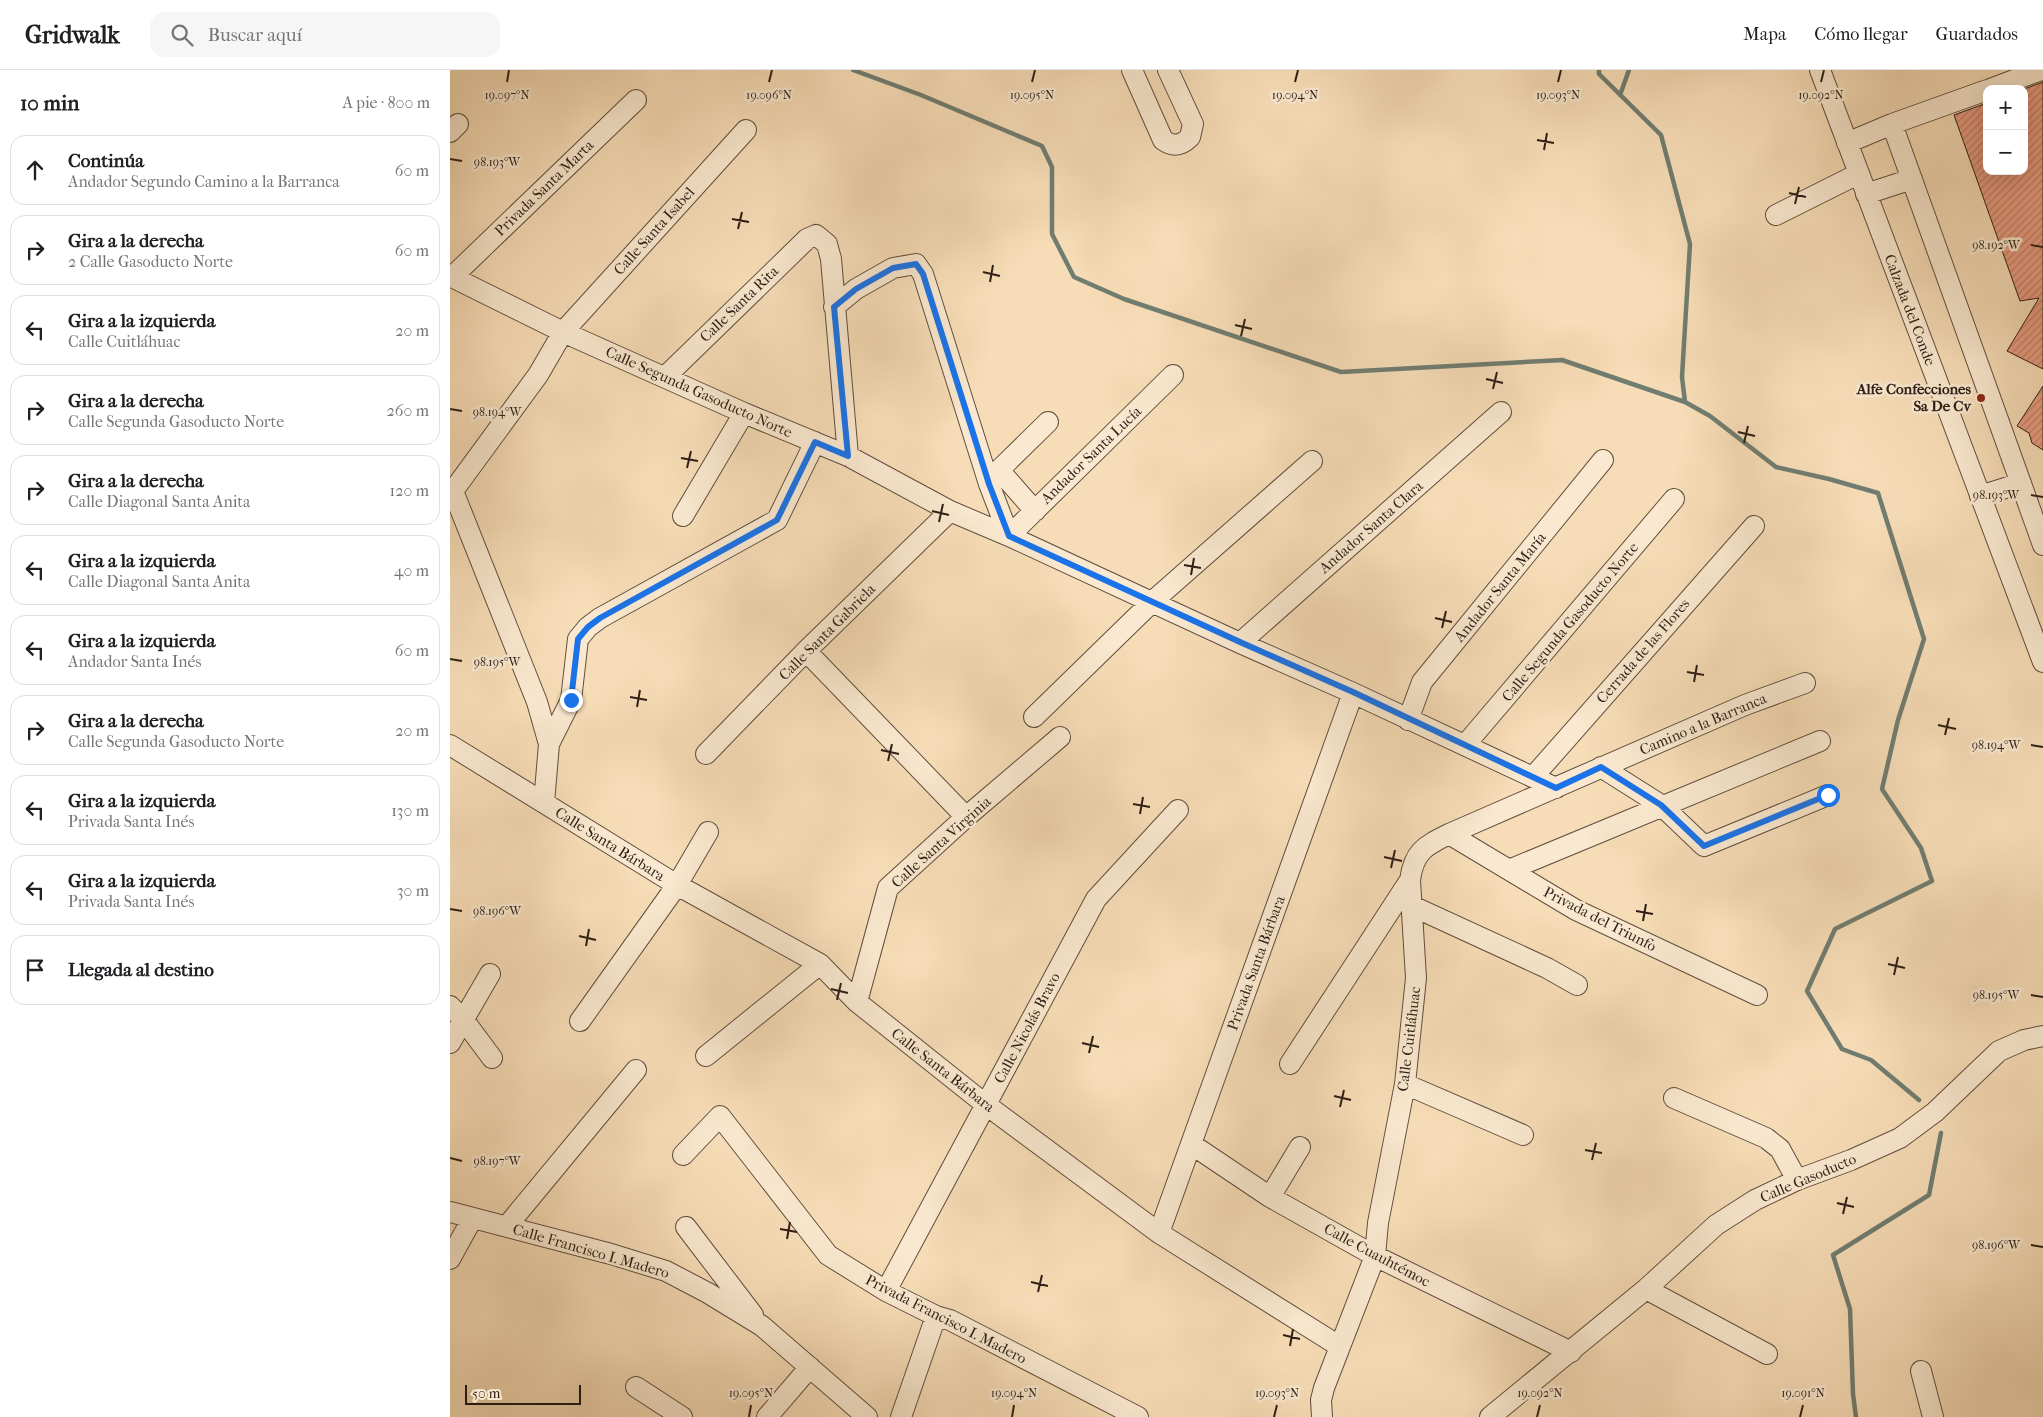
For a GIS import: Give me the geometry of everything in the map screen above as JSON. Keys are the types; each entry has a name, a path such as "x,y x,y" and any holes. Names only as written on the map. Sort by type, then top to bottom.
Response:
{"street":[{"path":"1132,70 1163,140 1175,145 1185,143 1194,129 1168,70"},
{"name":"Calzada del Conde","path":"1820,70 1980,496 2041,649"},
{"path":"1999,85 2041,70"},
{"path":"1847,143 1892,124 1983,91"},
{"name":"Privada Santa Marta","path":"451,276 636,100"},
{"path":"1892,124 2043,545"},
{"name":"Calle Santa Isabel","path":"549,744 538,702 453,491 538,375 563,332 746,130"},
{"path":"1776,215 1858,174"},
{"path":"1866,194 1912,179"},
{"name":"Calle Santa Rita","path":"665,377 807,239 816,235 827,244 831,259 834,307"},
{"path":"848,456 834,307 856,289 893,268 916,264 923,274 994,477 1009,536"},
{"name":"Calle Segunda Gasoducto Norte","path":"451,276 563,332 744,414 848,456 950,511 1353,692 1408,720 1556,788"},
{"name":"Andador Santa Lucía","path":"1009,536 1173,375"},
{"name":"Andador Santa Clara","path":"1240,642 1501,412"},
{"path":"683,516 744,414"},
{"path":"994,477 1048,422"},
{"path":"544,803 549,744 571,700 578,639 588,627 600,618 777,520 815,442"},
{"name":"Andador Santa María","path":"1408,720 1422,682 1603,460"},
{"path":"1034,717 1153,601 1312,461"},
{"path":"994,477 1035,511"},
{"path":"1980,496 2021,483"},
{"name":"Calle Segunda Gasoducto Norte","path":"1466,745 1674,499"},
{"name":"Calle Santa Gabriela","path":"706,754 806,651 950,511"},
{"name":"Cerrada de las Flores","path":"1533,777 1754,526"},
{"path":"806,651 966,817"},
{"name":"Camino a la Barranca","path":"1601,767 1745,705 1805,683"},
{"name":"Privada Santa Bárbara","path":"1159,1233 1353,692"},
{"name":"Calle Santa Virginia","path":"857,1002 888,888 966,817 1060,737"},
{"path":"1509,870 1661,805 1820,741"},
{"name":"Calle Santa Bárbara","path":"450,745 677,885 820,964 857,1002 986,1104 1159,1233 1339,1346"},
{"path":"1601,767 1661,805 1704,846 1828,795"},
{"name":"Calle Cuitláhuac","path":"1322,1417 1321,1400 1324,1388 1375,1256 1378,1223 1405,1084 1416,978 1410,905 1410,880 1416,856 1426,846 1449,834 1601,767"},
{"name":"Calle Nicolás Bravo","path":"886,1291 1096,899 1178,810"},
{"path":"580,1021 677,885 708,832"},
{"name":"Privada del Triunfo","path":"1449,834 1576,910 1757,995"},
{"path":"1290,1064 1410,880"},
{"path":"1410,905 1547,968 1577,985"},
{"path":"706,1056 820,964"},
{"path":"450,1043 456,1013 490,974"},
{"path":"456,1013 492,1058"},
{"name":"Calle Gasoducto","path":"1490,1417 1646,1289 1716,1224 1755,1200 1796,1180 1851,1160 1900,1138 1934,1112 2000,1051 2024,1040 2043,1036"},
{"path":"507,1226 636,1070"},
{"path":"1405,1084 1523,1135"},
{"path":"1674,1098 1766,1138 1780,1149 1796,1180"},
{"name":"Privada Francisco I. Madero","path":"683,1155 720,1116 828,1255 886,1291 936,1316 950,1320 1138,1417"},
{"name":"Calle Cuauhtémoc","path":"1191,1144 1270,1197 1375,1256 1571,1352"},
{"path":"1270,1197 1300,1147"},
{"name":"Calle Francisco I. Madero","path":"450,1212 507,1226 666,1271 708,1293 762,1326 867,1417"},
{"path":"450,1259 472,1218"},
{"path":"686,1227 762,1326"},
{"path":"1646,1289 1767,1354"},
{"path":"901,1417 936,1316"},
{"path":"766,1417 810,1367"},
{"path":"1921,1371 1933,1417"},
{"path":"636,1387 682,1417"}],"building":[{"path":"2043,82 2043,369 2007,351 2039,298 2020,301 1954,115 1983,104 1983,175 2028,175 2028,88"},
{"path":"2043,386 2043,450 2032,443 2029,433 2017,426"}],"waterway":[{"path":"853,70 921,95 1042,146 1052,167 1052,234 1074,277 1124,299 1341,372 1562,360 1685,402 1710,416 1776,467 1878,493 1924,639 1898,720 1882,789 1921,848 1932,881 1835,929 1807,991 1842,1049 1871,1060 1919,1100"},
{"path":"1599,70 1599,74 1661,135 1690,244 1682,377 1685,402"},
{"path":"1620,95 1629,70"},
{"path":"1856,1417 1853,1394 1850,1309 1833,1255 1929,1195 1941,1133"}],"place":[{"name":"Alfe Confecciones Sa De Cv","path":"1981,398"}],"route":[{"path":"571,700 578,639 588,627 600,618 777,520 815,442 848,456 834,307 856,289 893,268 916,264 923,274 989,484 1009,536 1353,692 1408,720 1556,788 1601,767 1661,805 1704,846 1828,795"}]}
